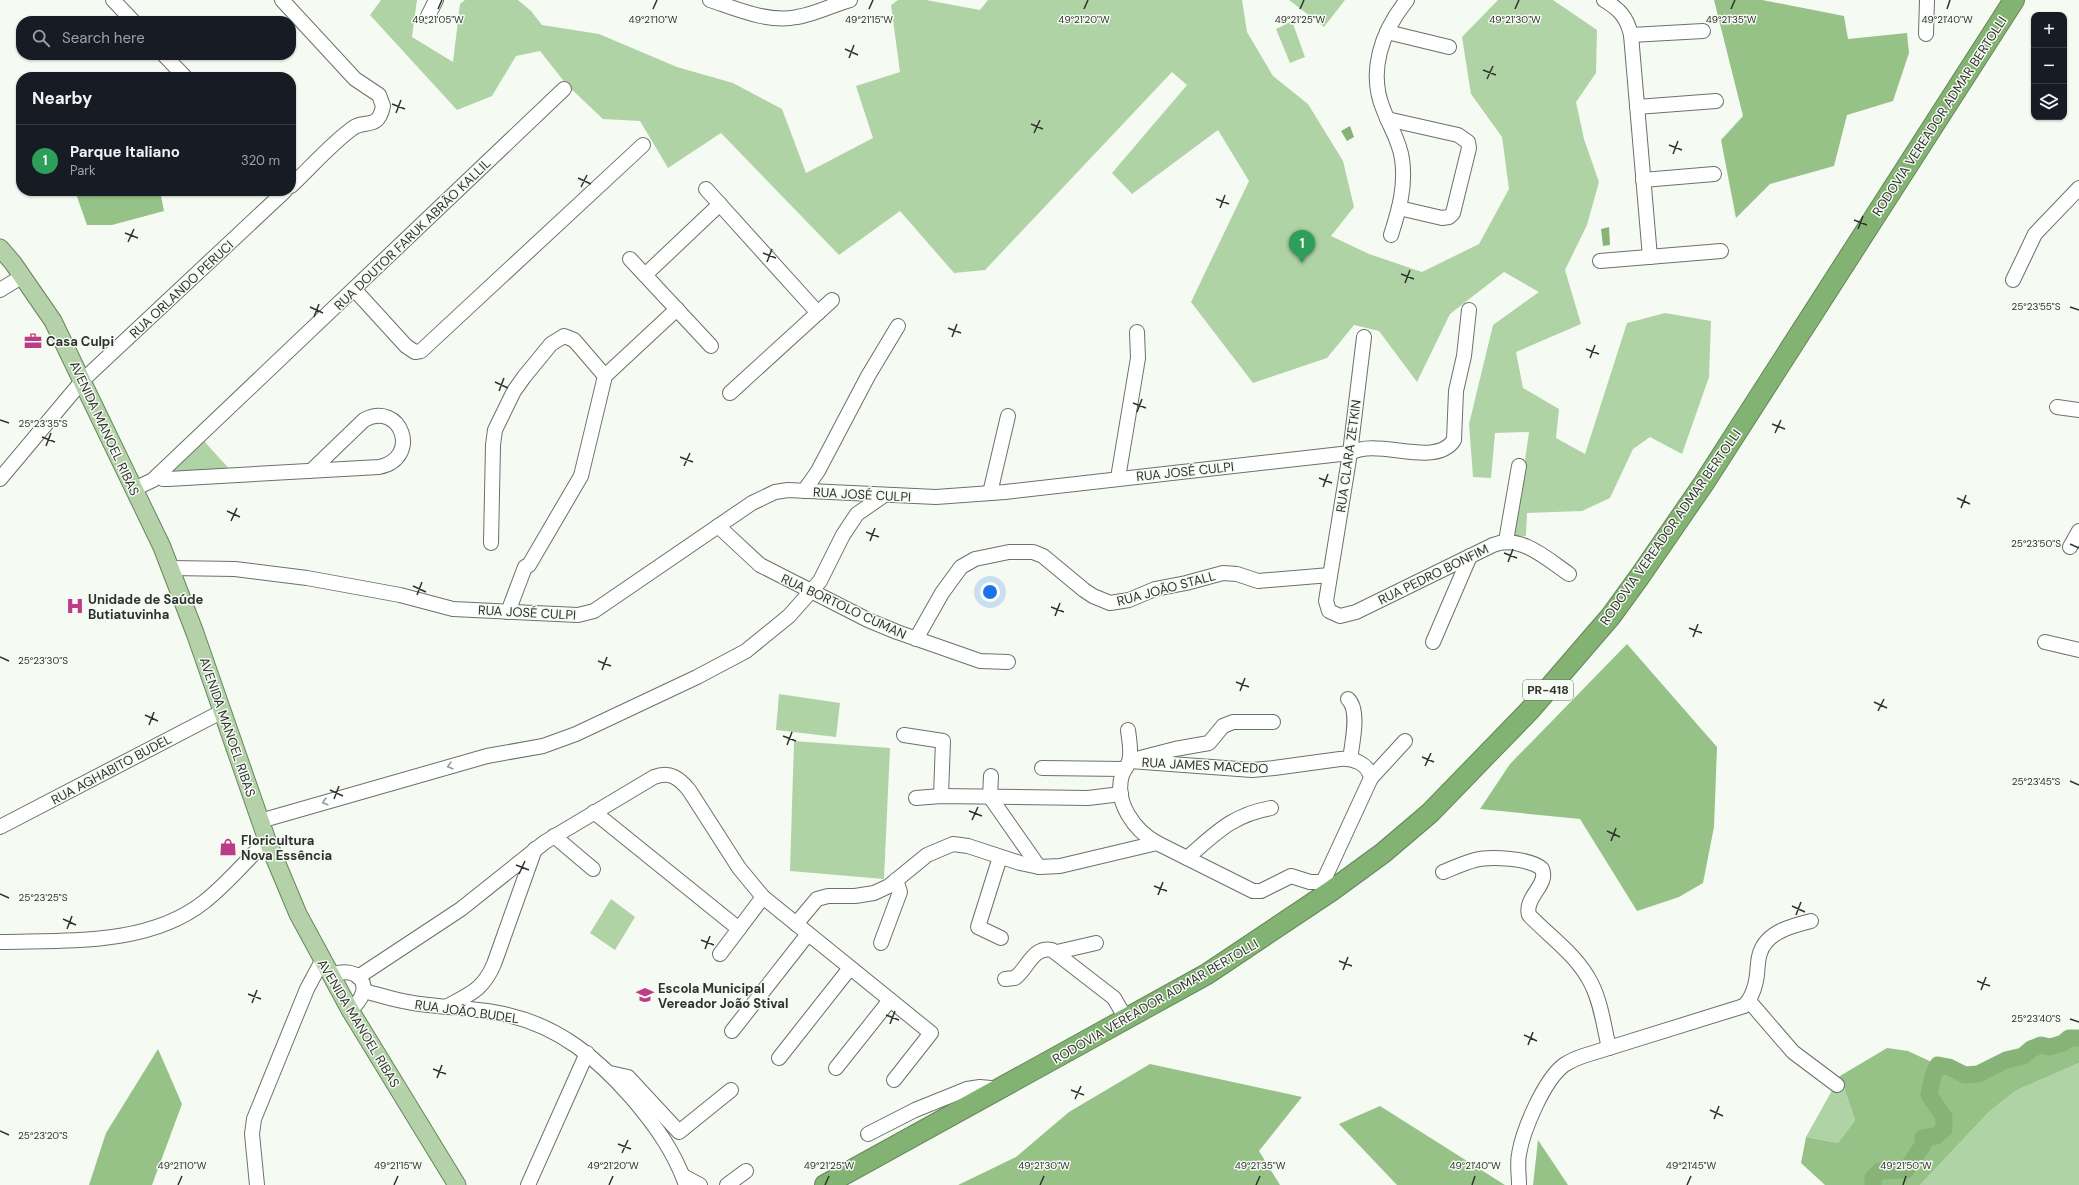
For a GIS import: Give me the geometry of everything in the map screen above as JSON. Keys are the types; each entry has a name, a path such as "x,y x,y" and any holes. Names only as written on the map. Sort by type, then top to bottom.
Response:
{"highway":[{"name":"RODOVIA VEREADOR ADMAR BERTOLLI","path":"825,1185 1002,1089 1206,974 1327,886 1383,853 1430,813 1530,710 1611,616 1704,483 2014,0"},
{"path":"838,1185 868,1161"}],"main road":[{"name":"AVENIDA MANOEL RIBAS","path":"0,235 18,269 53,321 83,380 171,568 223,711 260,821 286,890 326,968 350,1010 457,1185"},
{"name":"AVENIDA MANOEL RIBAS","path":"0,248 18,269"}],"street":[{"path":"113,0 128,16"},
{"path":"282,0 355,79 379,95 383,106 378,119 373,123 353,128 296,181"},
{"path":"428,16 436,0"},
{"path":"710,0 763,16 786,19 810,14 849,0"},
{"path":"1391,235 1400,208 1403,186 1402,159 1400,147 1379,99 1376,73 1378,60 1388,32 1397,13 1407,0"},
{"path":"1604,0 1621,12 1626,18 1631,35 1650,257"},
{"path":"1926,34 1927,0"},
{"path":"1388,32 1449,47"},
{"path":"1631,35 1703,32"},
{"path":"169,60 180,72"},
{"name":"RUA DOUTOR FARUK ABRÃO KALLIL","path":"134,489 152,480 158,475 564,89"},
{"path":"1637,107 1716,101"},
{"path":"1388,119 1458,135 1468,142 1469,148 1456,207 1449,217 1442,218 1400,208"},
{"path":"354,289 406,346 415,352 425,349 643,145"},
{"path":"1644,180 1714,174"},
{"path":"2013,280 2034,234 2079,188"},
{"path":"706,189 818,313"},
{"name":"RUA ORLANDO PERUCI","path":"0,479 83,380 280,196"},
{"path":"645,275 720,204"},
{"path":"1600,261 1722,251"},
{"path":"630,259 711,346"},
{"path":"0,290 18,269"},
{"path":"730,393 832,300"},
{"path":"511,612 520,577 525,567 529,565 581,476 605,376 677,309"},
{"name":"RUA JOSÉ CULPI","path":"171,568 209,567 269,573 376,590 444,608 578,615 590,613 752,503 770,494 788,490 883,496 936,497 990,493 1350,453 1364,448 1432,452 1450,446 1456,433 1456,391 1464,356 1469,310"},
{"path":"804,491 818,471 868,376 898,326"},
{"path":"1118,478 1138,358 1137,332"},
{"path":"491,543 493,437 517,386 551,344 564,336 574,340 605,376"},
{"name":"RUA CLARA ZETKIN","path":"1330,575 1350,453 1364,336"},
{"path":"2057,407 2079,410"},
{"path":"158,475 165,480 379,467 392,463 402,451 403,434 396,423 384,416 378,415 364,420 311,471"},
{"path":"990,493 1008,416"},
{"path":"1519,466 1506,541 1525,546 1569,574"},
{"path":"260,821 487,756 526,750 558,741 679,687 738,656 778,627 812,592 826,571 850,523 866,506 883,496"},
{"name":"RUA BORTOLO CUMAN","path":"718,526 760,565 883,627 980,660 1008,662"},
{"path":"2070,547 2079,531"},
{"name":"RUA PEDRO BONFIM","path":"1330,575 1326,601 1327,607 1333,614 1348,615 1493,544 1506,541"},
{"name":"RUA JOÃO STALL","path":"916,639 942,593 961,567 975,559 1009,552 1033,552 1043,556 1084,590 1093,596 1110,603 1129,600 1155,589 1186,583 1223,573 1237,574 1258,581 1330,575"},
{"path":"1433,642 1470,556"},
{"path":"2045,642 2079,650"},
{"path":"1348,699 1352,705 1354,715 1350,758 1359,762 1367,769 1371,778"},
{"name":"RUA AGHABITO BUDEL","path":"0,827 223,711"},
{"path":"1042,768 1127,765 1175,749 1209,742 1223,726 1233,722 1273,722"},
{"path":"1128,730 1127,765 1121,780 1121,794 1127,812 1138,828 1144,835 1157,843 1253,892 1261,891 1291,876 1327,886 1371,778 1405,741"},
{"path":"904,735 943,741 941,796"},
{"name":"RUA JAMES MACEDO","path":"1127,765 1252,770 1350,758"},
{"path":"358,977 461,910 535,849 554,836 654,777 671,775 683,783 689,790 739,868 763,897 931,1033 894,1080"},
{"path":"991,776 990,797 1040,867"},
{"path":"916,798 941,796 1088,798 1121,794"},
{"path":"1187,858 1232,821 1250,812 1271,808"},
{"path":"594,812 739,929"},
{"path":"554,836 593,869"},
{"path":"0,942 90,939 127,934 178,918 203,903 267,840"},
{"path":"796,924 817,899 828,896 855,896 874,893 896,880 927,855 952,844 964,845 1020,863 1040,867 1060,866 1157,843"},
{"path":"446,1007 476,990 486,980 494,964 535,849"},
{"path":"1000,857 978,927 1001,938"},
{"path":"1443,872 1484,859 1533,863 1542,869 1543,878 1528,903 1529,915 1564,948 1586,973 1596,995 1609,1048"},
{"path":"881,943 900,892 896,880"},
{"path":"720,954 763,897"},
{"path":"1519,1185 1519,1155 1525,1133 1547,1086 1557,1071 1564,1064 1583,1056 1744,1006 1749,1001 1754,988 1758,958 1764,945 1771,937 1781,930 1810,921"},
{"path":"732,1030 808,934"},
{"path":"1057,952 1096,943"},
{"path":"1005,979 1015,978 1034,954 1044,949 1057,952 1114,998 1126,1019"},
{"path":"257,1185 252,1134 254,1119 307,989 326,968 354,974 362,982 364,991 360,1000 350,1010"},
{"path":"780,1058 850,968"},
{"name":"RUA JOÃO BUDEL","path":"364,991 408,1002 490,1012 525,1020 557,1033 587,1053 610,1073 664,1137 684,1181"},
{"path":"836,1068 890,1000"},
{"path":"1749,1001 1793,1052 1837,1085"},
{"path":"528,1185 587,1053"},
{"path":"610,1073 628,1077 679,1132 731,1090"},
{"path":"868,1134 919,1108 967,1088 980,1086 1002,1089"},
{"path":"727,1185 746,1171"},
{"path":"684,1181 700,1185"}],"shaded area":[{"path":"381,0 417,0 412,37 453,62 460,4 465,0 518,0 531,11 542,25 599,34 677,67 733,83 782,109 806,173 873,138 856,86 900,72 891,5 898,0 926,0 980,10 988,0 1242,0 1247,32 1273,76 1308,104 1343,161 1354,207 1331,236 1369,254 1422,272 1479,244 1509,189 1502,137 1471,94 1462,37 1498,0 1553,0 1597,30 1596,73 1576,102 1584,139 1599,182 1587,225 1565,270 1581,324 1516,352 1523,388 1559,409 1556,438 1585,454 1627,323 1665,313 1711,321 1709,377 1682,454 1650,437 1633,449 1610,498 1582,511 1527,513 1526,536 1514,538 1529,432 1495,433 1491,478 1473,477 1469,424 1493,325 1539,292 1504,272 1450,314 1417,382 1379,331 1354,325 1327,358 1253,383 1191,302 1249,181 1218,130 1132,194 1112,173 1187,85 1172,72 985,270 954,273 900,211 839,255 721,133 668,168 640,121 603,119 567,85 540,51 516,56 492,96 457,110 370,15"},
{"path":"1289,0 1345,0 1324,27"},
{"path":"1714,0 1762,0 1844,16 1848,39 1907,33 1909,53 1893,101 1847,115 1834,166 1770,184 1736,218 1721,140 1743,116"},
{"path":"1292,21 1305,57 1290,63 1276,29"},
{"path":"1350,126 1354,137 1347,141 1341,131"},
{"path":"77,196 161,196 164,211 112,225 87,225"},
{"path":"1609,227 1610,245 1603,246 1601,229"},
{"path":"203,440 234,474 171,472"},
{"path":"1627,644 1717,747 1714,827 1703,883 1679,897 1637,911 1580,819 1480,809 1510,764"},
{"path":"779,694 840,703 836,737 776,730"},
{"path":"794,741 890,748 884,879 790,871"},
{"path":"611,899 635,917 615,950 590,933"},
{"path":"2079,1035 2079,1063 2015,1091 1989,1112 1920,1185 1825,1185 1801,1163 1806,1137 1838,1143 1855,1120 1840,1076 1887,1048 1908,1051 1951,1071 1973,1071"},
{"path":"158,1049 182,1104 152,1185 89,1185 106,1133"},
{"path":"2079,1063 2079,1185 1920,1185 1989,1112 2015,1091"},
{"path":"1150,1064 1302,1097 1259,1151 1280,1185 958,1185 1016,1157 1069,1112"},
{"path":"1840,1076 1855,1120 1838,1143 1806,1137"},
{"path":"1380,1106 1505,1185 1397,1185 1339,1124"},
{"path":"1538,1140 1568,1185 1533,1185"}],"waterway":[{"path":"1873,1185 1873,1178 1880,1171 1906,1170 1923,1145 1923,1138 1936,1136 1944,1129 1944,1117 1929,1095 1933,1076 1938,1065 1949,1067 1965,1075 1978,1074 2006,1060 2023,1056 2031,1049 2041,1045 2050,1047 2063,1043 2069,1038 2079,1038"}],"place":[{"name":"Parque Italiano","path":"1302,263"},
{"name":"Casa Culpi","path":"33,341"},
{"name":"Unidade de Saúde Butiatuvinha","path":"75,606"},
{"name":"Floricultura Nova Essência","path":"228,847"},
{"name":"Escola Municipal Vereador João Stival","path":"645,995"}]}
